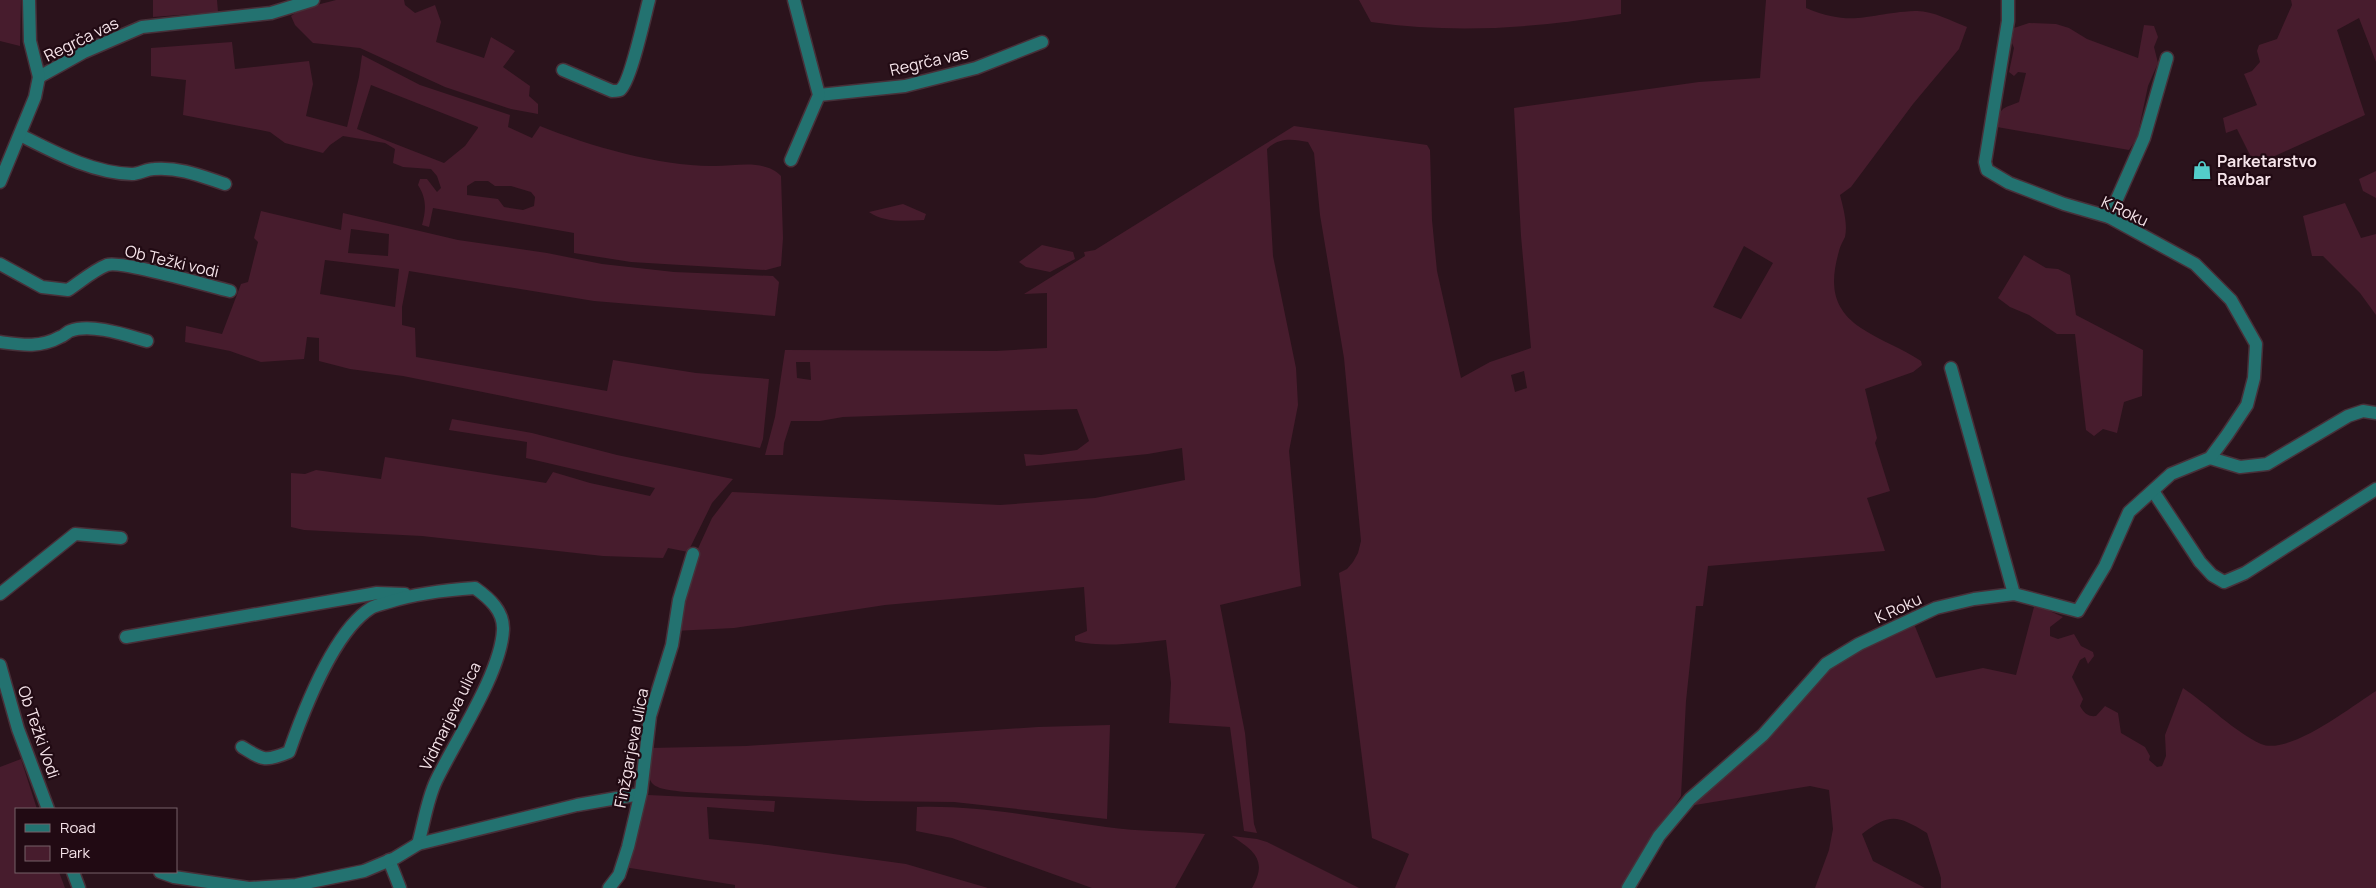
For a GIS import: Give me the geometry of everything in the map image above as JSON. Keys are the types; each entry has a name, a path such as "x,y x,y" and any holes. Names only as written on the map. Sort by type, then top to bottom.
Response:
{"street":[{"path":"0,182 35,97 39,77 30,41 29,0"},
{"name":"Regrča vas","path":"39,77 84,52 142,28 271,13 313,0"},
{"path":"563,70 612,91 619,90 624,86 634,57 649,0"},
{"path":"791,160 819,95 794,0"},
{"name":"K Roku","path":"1628,888 1658,836 1690,799 1763,735 1826,664 1859,644 1936,608 1974,599 2014,594 2078,611 2105,566 2129,512 2171,474 2210,458 2247,405 2254,378 2256,344 2231,300 2195,264 2109,217 2064,204 2009,183 1987,170 1985,162 2008,21 2008,0"},
{"name":"Regrča vas","path":"819,95 905,86 976,68 1042,42"},
{"path":"2109,217 2144,138 2167,58"},
{"path":"20,135 68,158 105,170 133,174 152,169 180,168 224,184"},
{"name":"Ob Težki vodi","path":"0,264 42,286 68,290 105,266 113,264 132,266 230,291"},
{"path":"0,342 24,346 41,345 71,331 86,330 108,331 147,341"},
{"path":"1951,368 2014,594"},
{"path":"2210,458 2240,467 2266,464 2348,416 2362,411 2376,413"},
{"path":"2152,491 2200,562 2212,575 2224,582 2245,573 2376,489"},
{"path":"0,594 76,534 120,538"},
{"name":"Finžgarjeva ulica","path":"609,888 618,875 628,847 640,794 650,716 672,644 679,600 693,554"},
{"name":"Vidmarjeva ulica","path":"126,637 377,593 410,595 475,588 489,598 500,614 503,630 489,678 435,783 418,844"},
{"name":"Vidmarjeva ulica","path":"242,747 262,759 271,760 289,752 299,722 325,668 350,628 371,608 410,595"},
{"name":"Ob Težki Vodi","path":"0,665 18,729 48,808"},
{"path":"163,873 174,877 249,888 305,886 364,871 418,844 577,805 640,794"},
{"path":"389,860 400,888"},
{"path":"73,873 79,888"}],"green space":[{"path":"0,0 21,0 20,46 0,41"},
{"path":"153,0 217,0 218,12 153,17"},
{"path":"336,0 404,0 405,5 415,13 435,5 441,22 436,42 484,58 491,37 515,51 503,67 530,86 529,96 538,104 538,114 511,109 445,87 360,48 313,43 295,25 291,16 301,9"},
{"path":"1359,0 1621,0 1621,14 1527,26 1435,28 1371,22"},
{"path":"1766,0 1806,0 1806,8 1823,14 1849,18 1921,11 1941,16 1967,27 1959,49 1913,104 1851,187 1840,195 1846,227 1845,237 1839,249 1834,274 1835,294 1838,303 1851,320 1861,328 1914,356 1921,361 1922,365 1913,372 1865,389 1877,438 1875,443 1890,491 1867,498 1885,551 1708,566 1703,606 1696,606 1686,701 1681,796 1623,888 1395,888 1409,854 1372,838 1339,573 1347,569 1353,562 1361,541 1344,358 1320,215 1314,153 1308,142 1281,141 1276,142 1267,149 1273,256 1296,368 1298,405 1289,451 1301,586 1220,605 1245,733 1254,824 1257,833 1244,831 1230,727 1169,723 1171,683 1166,640 1109,645 1075,641 1075,636 1087,631 1084,587 885,605 734,628 674,631 695,555 712,518 732,492 1000,505 1095,498 1185,480 1182,448 1148,454 1026,466 1024,454 1041,455 1077,450 1089,441 1077,409 843,417 820,421 791,421 784,443 783,455 765,455 775,417 785,350 996,351 1047,348 1047,293 1024,294 1085,256 1084,252 1095,250 1294,126 1427,145 1430,150 1432,220 1437,271 1461,378 1490,362 1531,348 1521,236 1514,108 1699,82 1760,78","holes":["1744,246 1773,263 1741,319 1713,307","796,362 810,362 811,380 797,378","1524,371 1527,388 1515,392 1511,375"]},
{"path":"2291,0 2376,0 2376,62 2359,18 2337,30 2365,115 2255,165 2237,129 2226,133 2223,118 2257,105 2244,74 2252,71 2260,62 2257,51 2259,45 2277,39 2292,5"},
{"path":"2029,23 2056,24 2069,28 2087,39 2138,58 2144,25 2154,26 2158,37 2154,47 2158,63 2148,86 2137,138 2129,150 1997,127 2000,112 2019,102 2026,73 2018,72 2014,76 2009,72 2014,48 2012,43 2014,28"},
{"path":"232,42 235,69 309,61 313,84 306,116 347,127 359,77 362,55 420,85 510,115 508,127 532,138 540,126 580,141 624,154 669,163 720,166 757,165 766,167 774,170 781,176 783,238 781,266 766,270 631,262 574,253 574,233 433,208 429,227 422,225 425,205 418,185 420,179 427,179 437,192 441,188 437,176 431,169 403,167 393,163 395,149 385,143 343,136 330,145 323,153 285,143 270,132 183,115 186,80 151,76 151,48","holes":["371,85 478,127 478,128 465,146 444,163 357,129","475,181 488,181 495,186 511,186 531,192 535,197 534,206 523,210 504,207 498,199 467,195 467,186"]},
{"path":"2376,171 2376,198 2363,191 2359,179"},
{"path":"2345,203 2361,238 2376,234 2376,315 2360,293 2323,256 2312,256 2303,216"},
{"path":"903,204 926,214 924,220 888,220 869,212"},
{"path":"261,211 341,230 343,213 458,240 547,253 602,264 674,272 773,276 779,282 775,316 594,301 409,271 402,307 402,325 415,328 416,357 607,391 613,360 696,373 769,379 763,439 760,448 403,376 350,369 319,361 319,338 307,337 304,359 261,362 230,351 185,342 186,326 222,334 241,284 248,282 258,242 254,238","holes":["351,229 389,234 388,256 348,253","325,260 399,269 395,307 320,294"]},
{"path":"1042,245 1073,252 1075,259 1050,272 1026,267 1019,262"},
{"path":"2024,255 2046,268 2058,269 2070,275 2076,315 2143,350 2142,396 2124,402 2117,433 2103,429 2094,436 2086,430 2075,334 2057,334 2029,315 2010,307 1998,298"},
{"path":"452,419 532,433 617,455 733,479 712,503 688,552 668,548 663,558 603,556 422,536 304,530 291,527 291,473 305,474 316,470 381,479 385,457 546,483 553,472 590,483 650,496 655,488 526,458 527,442 449,430"},
{"path":"2034,607 2043,608 2063,617 2050,627 2050,636 2058,639 2074,634 2081,646 2093,652 2094,656 2088,664 2085,657 2080,660 2072,677 2083,699 2080,706 2083,711 2088,715 2096,716 2105,706 2118,713 2121,733 2145,747 2150,756 2149,760 2157,767 2162,766 2166,756 2165,735 2183,688 2251,739 2261,744 2273,746 2287,743 2320,728 2376,691 2376,888 1941,888 1941,878 1927,833 1901,820 1894,819 1880,822 1862,834 1873,861 1925,888 1815,888 1829,850 1833,829 1829,790 1810,786 1689,806 1838,661 1914,624 1936,678 1983,668 2016,675"},
{"path":"1110,725 1107,819 954,802 866,801 686,792 663,789 656,786 649,778 648,770 649,748 746,746 1038,727"},
{"path":"21,759 37,808 15,808 15,873 59,873 65,888 0,888 0,767"},
{"path":"648,795 775,801 774,812 707,807 709,839 906,864 988,888 735,888 735,885 624,867 643,800"},
{"path":"917,807 988,810 1118,829 1205,834 1175,888 1092,888 952,838 916,831"},
{"path":"1232,836 1267,842 1359,888 1252,888 1257,878 1259,863 1247,847"}],"place":[{"name":"Parketarstvo Ravbar","path":"2202,170"}]}
